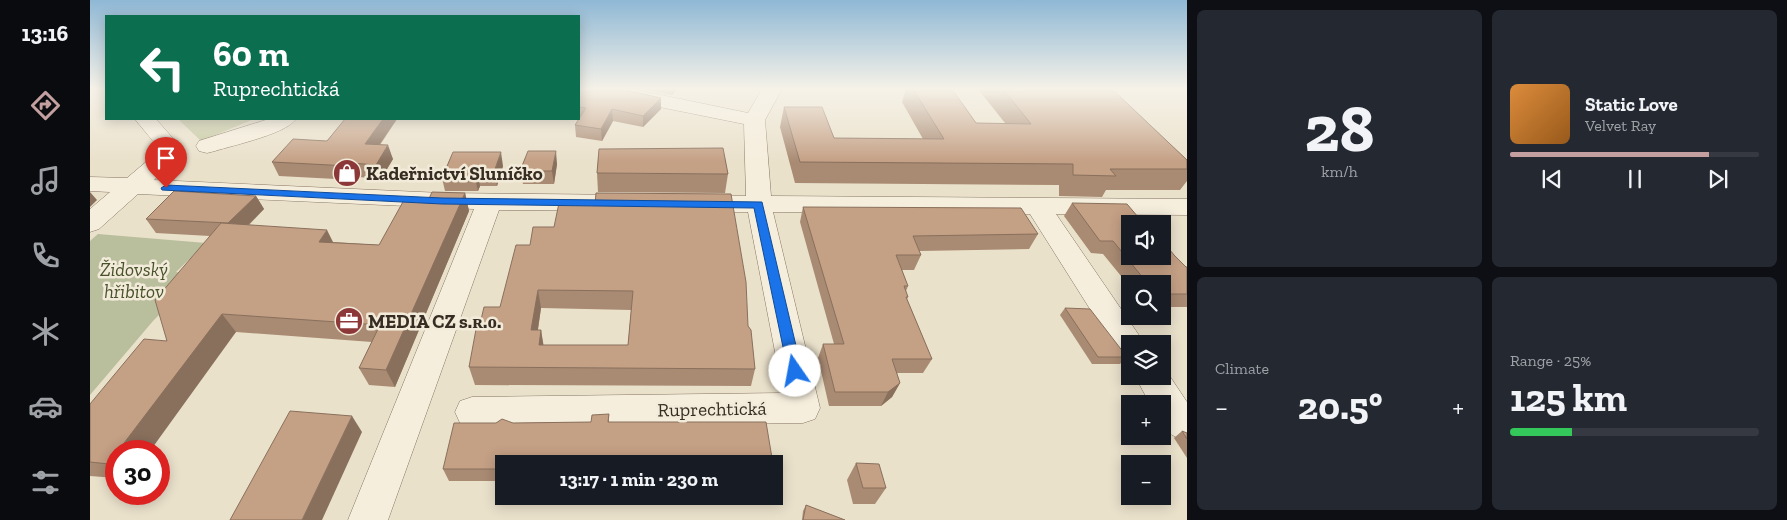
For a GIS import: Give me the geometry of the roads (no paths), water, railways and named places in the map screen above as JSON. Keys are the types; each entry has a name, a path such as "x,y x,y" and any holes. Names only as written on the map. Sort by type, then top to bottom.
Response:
{"street":[{"path":"719,113 754,120"},
{"path":"758,113 754,120 759,204"},
{"path":"90,223 173,151 145,120"},
{"path":"207,146 268,127 284,120"},
{"path":"90,184 489,202 1187,207"},
{"path":"368,520 489,202"},
{"name":"Ruprechtická","path":"472,412 803,408 759,204"},
{"path":"1037,206 1123,335"},
{"path":"1156,385 1182,423"}],"place":[{"name":"Kadeřnictví Sluníčko","path":"347,173"},
{"name":"MEDIA CZ s.ʀ.ᴏ.","path":"349,321"}],"park label":[{"name":"Židovský hřibitov","path":"134,280"}]}
